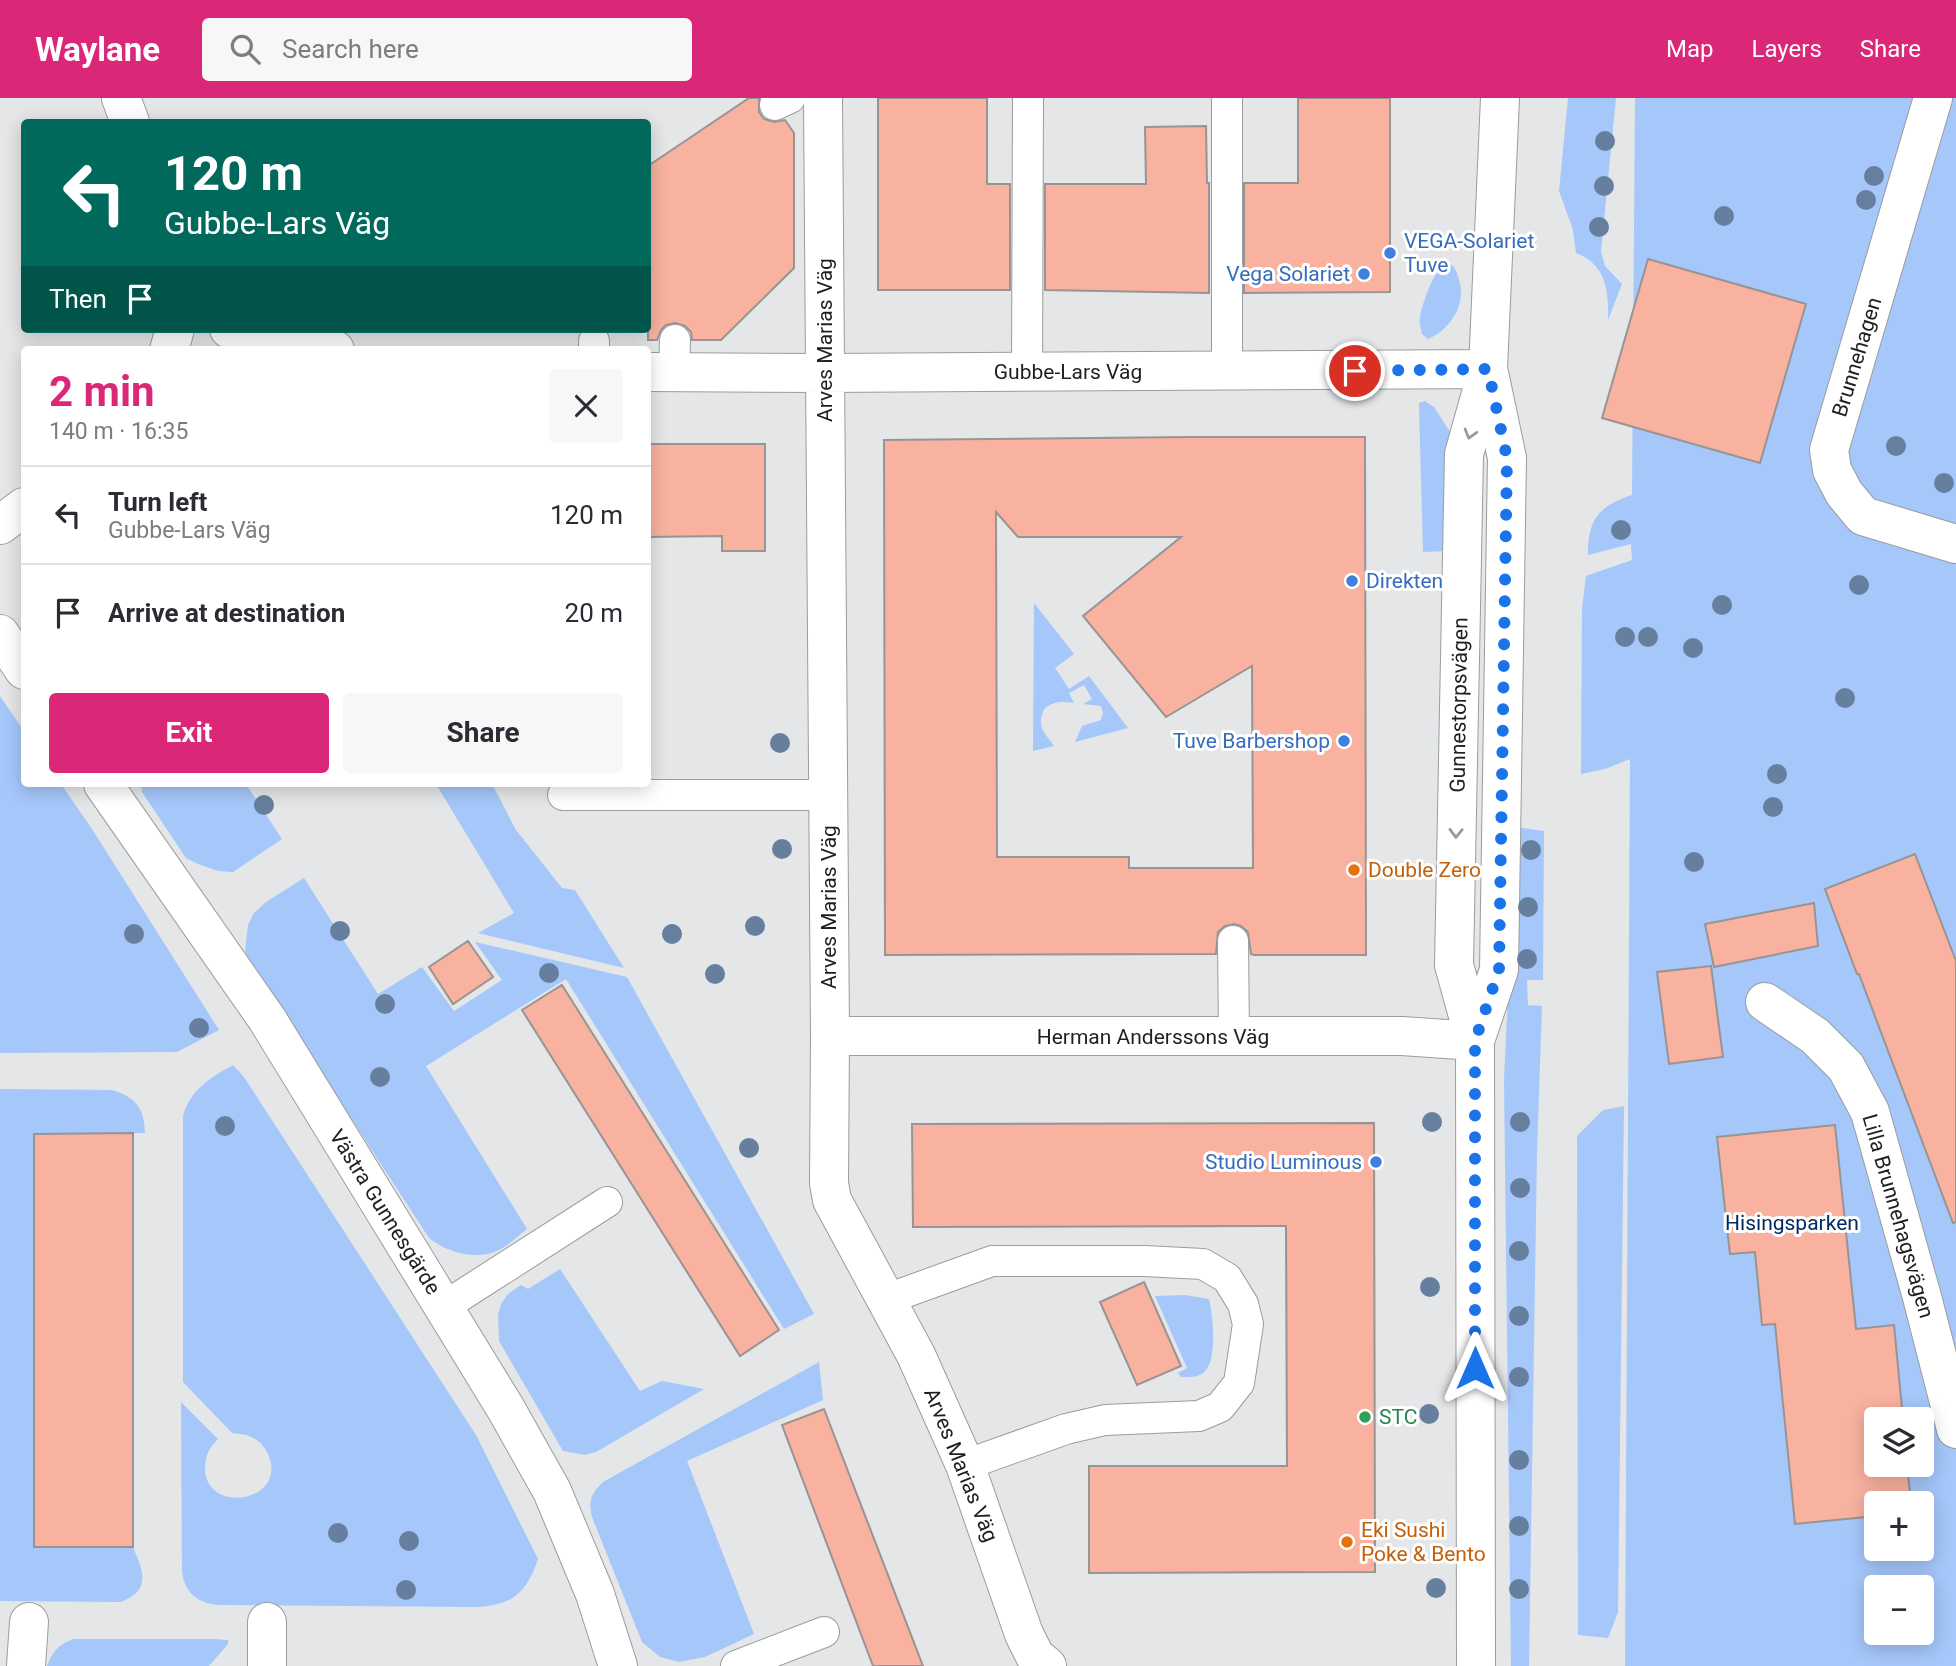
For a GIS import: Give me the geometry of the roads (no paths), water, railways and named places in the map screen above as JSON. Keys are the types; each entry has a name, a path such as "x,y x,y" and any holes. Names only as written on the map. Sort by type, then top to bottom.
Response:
{"street":[{"path":"121,98 129,119"},
{"name":"Arves Marias Väg","path":"823,98 829,794 829,1184 832,1200 916,1355 965,1465 1024,1634 1035,1656 1047,1666"},
{"name":"Gunnestorpsvägen","path":"1476,1666 1475,1041 1499,970 1507,458 1488,369 1500,98"},
{"name":"Brunnehagen","path":"1933,98 1829,450 1832,470 1844,494 1863,516 1956,544"},
{"path":"249,333 315,346"},
{"name":"Gubbe-Lars Väg","path":"666,362 825,373 1488,369"},
{"path":"0,525 21,509"},
{"path":"0,634 21,666"},
{"name":"Västra Gunnesgärde","path":"105,787 267,1020 370,1191 445,1306 552,1491 595,1594 618,1666"},
{"name":"Lilla Brunnehagsvägen","path":"1765,1002 1815,1036 1846,1067 1870,1112 1956,1429"},
{"name":"Herman Anderssons Väg","path":"830,1036 1402,1037 1475,1041"},
{"path":"26,1666 29,1622"},
{"path":"267,1622 267,1666"}],"lane":[{"path":"1027,372 1028,98"},
{"path":"1227,98 1227,372"},
{"path":"563,794 829,794"},
{"path":"1233,941 1234,1037"},
{"path":"445,1306 607,1202"},
{"path":"887,1299 992,1261 1144,1261 1203,1264 1227,1278 1242,1304 1248,1324 1239,1383 1220,1408 1199,1416 1105,1420 1066,1429 965,1465"},
{"path":"736,1666 824,1632"}],"place":[{"name":"VEGA-Solariet Tuve","path":"1390,253"},
{"name":"Vega Solariet","path":"1364,274"},
{"name":"Direkten","path":"1352,581"},
{"name":"Tuve Barbershop","path":"1344,741"},
{"name":"Double Zero","path":"1354,870"},
{"name":"Studio Luminous","path":"1376,1162"},
{"name":"STC","path":"1365,1417"},
{"name":"Eki Sushi Poke & Bento","path":"1347,1542"}],"park label":[{"name":"Hisingsparken","path":"1792,1223"}]}
